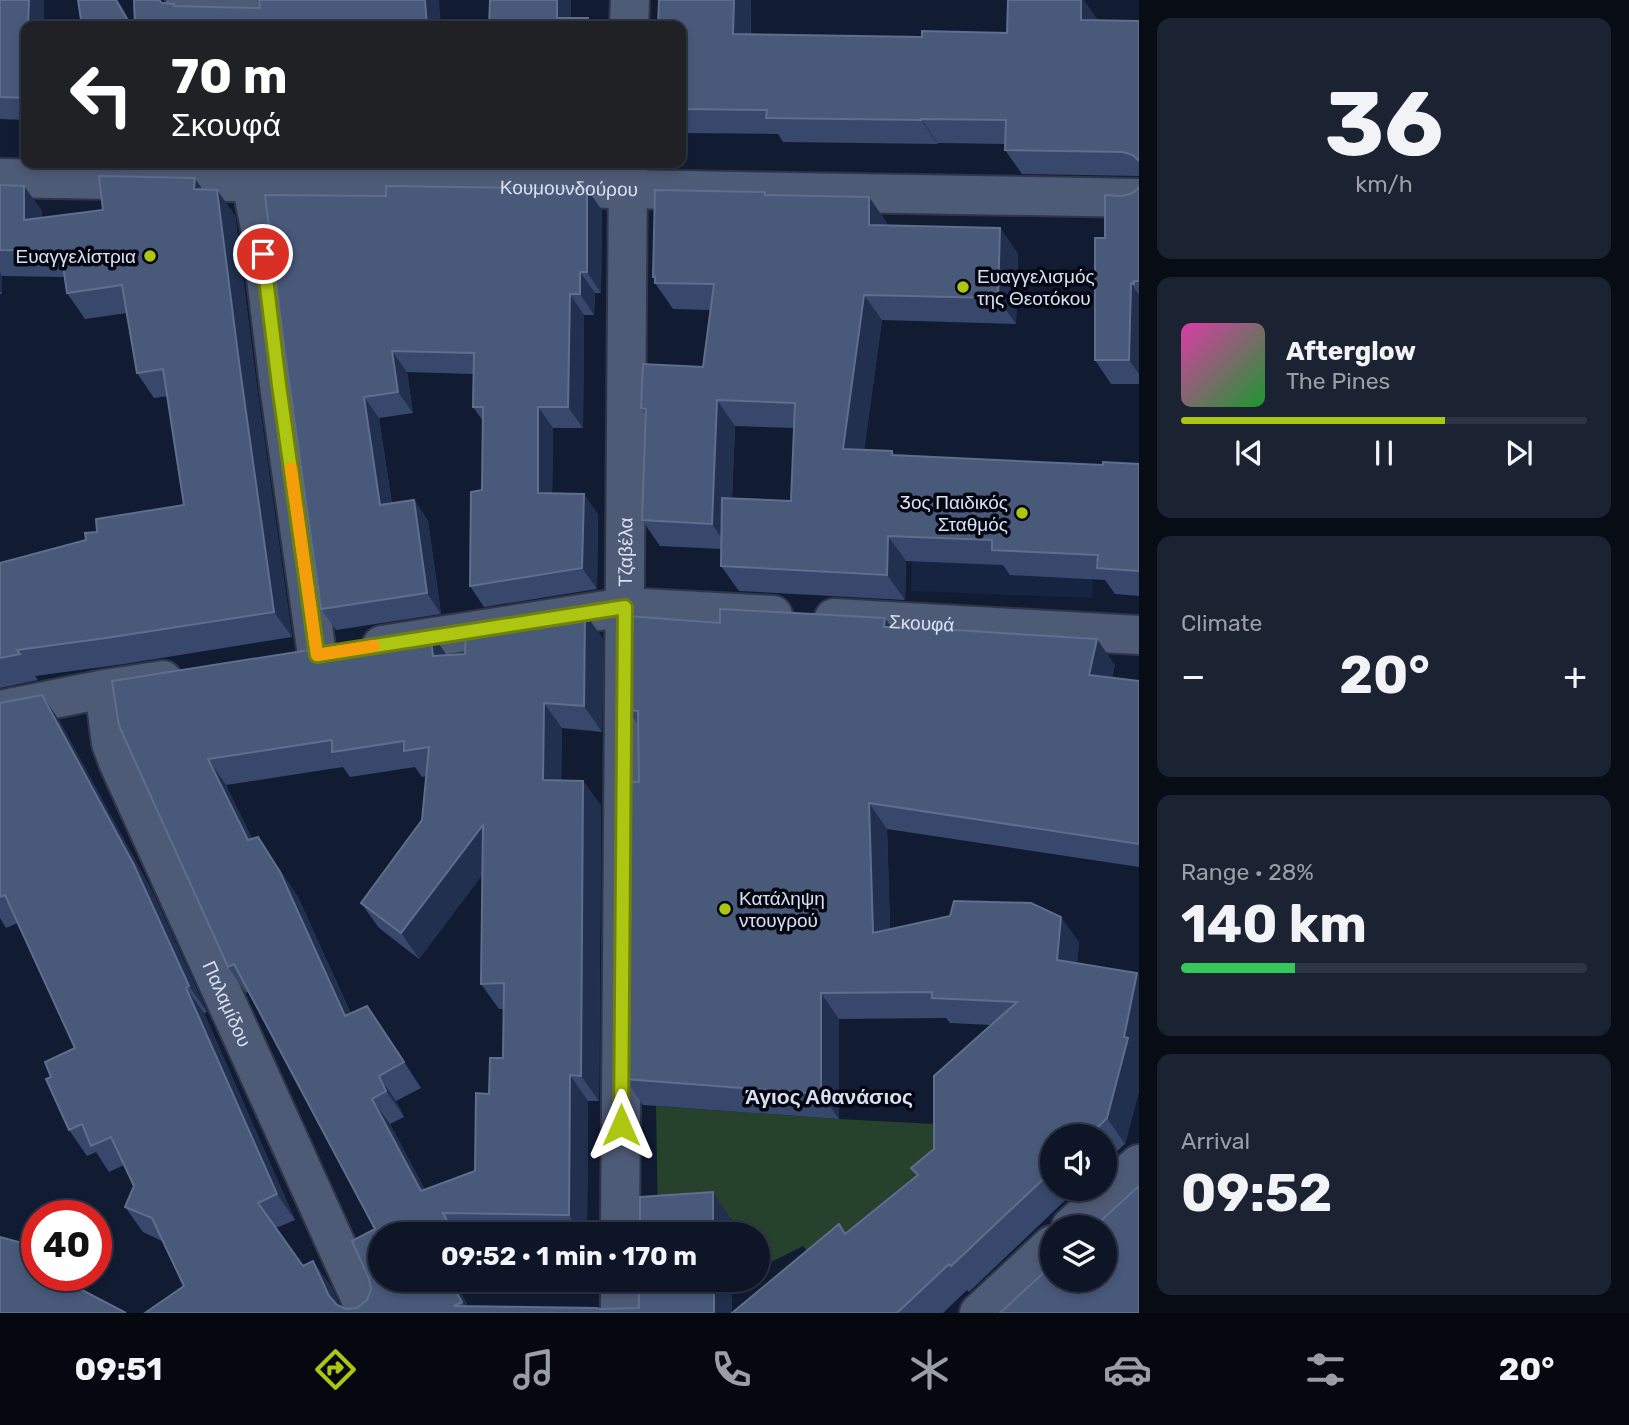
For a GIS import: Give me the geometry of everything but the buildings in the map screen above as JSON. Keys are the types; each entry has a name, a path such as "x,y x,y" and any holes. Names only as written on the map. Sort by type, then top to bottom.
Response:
{"street":[{"path":"185,0 192,4 240,11"},
{"path":"629,21 630,0"},
{"path":"251,173 317,655"},
{"name":"Κουμουνδούρου","path":"0,178 251,173 628,176 1139,198"},
{"name":"Τζαβέλα","path":"620,1222 628,176"},
{"name":"Σκουφά","path":"277,661 625,607 1139,635"},
{"path":"0,710 197,674"},
{"name":"Παλαμίδου","path":"104,690 111,743 118,762 367,1313"},
{"path":"1084,1215 1139,1164"},
{"path":"979,1313 1040,1256"},
{"path":"620,1292 620,1313"}],"shaded area":[{"name":"3ος Παιδικός Σταθμός","path":"915,480 1097,488 1092,598 911,591"}],"green space":[{"path":"656,1106 934,1124 932,1170 916,1171 913,1215 813,1258 803,1246 770,1262 770,1222 733,1222 730,1218 658,1222"}],"slow traffic":[{"path":"291,468 317,655 374,646"}],"place":[{"name":"Ευαγγελίστρια","path":"150,256"},
{"name":"Ευαγγελισμός της Θεοτόκου","path":"963,287"},
{"name":"3ος Παιδικός Σταθμός","path":"1022,513"},
{"name":"Κατάληψη ντουγρού","path":"725,909"}],"district":[{"name":"Άγιος Αθανάσιος","path":"829,1097"}],"route":[{"path":"263,254 317,655 625,607 621,1125"}]}
